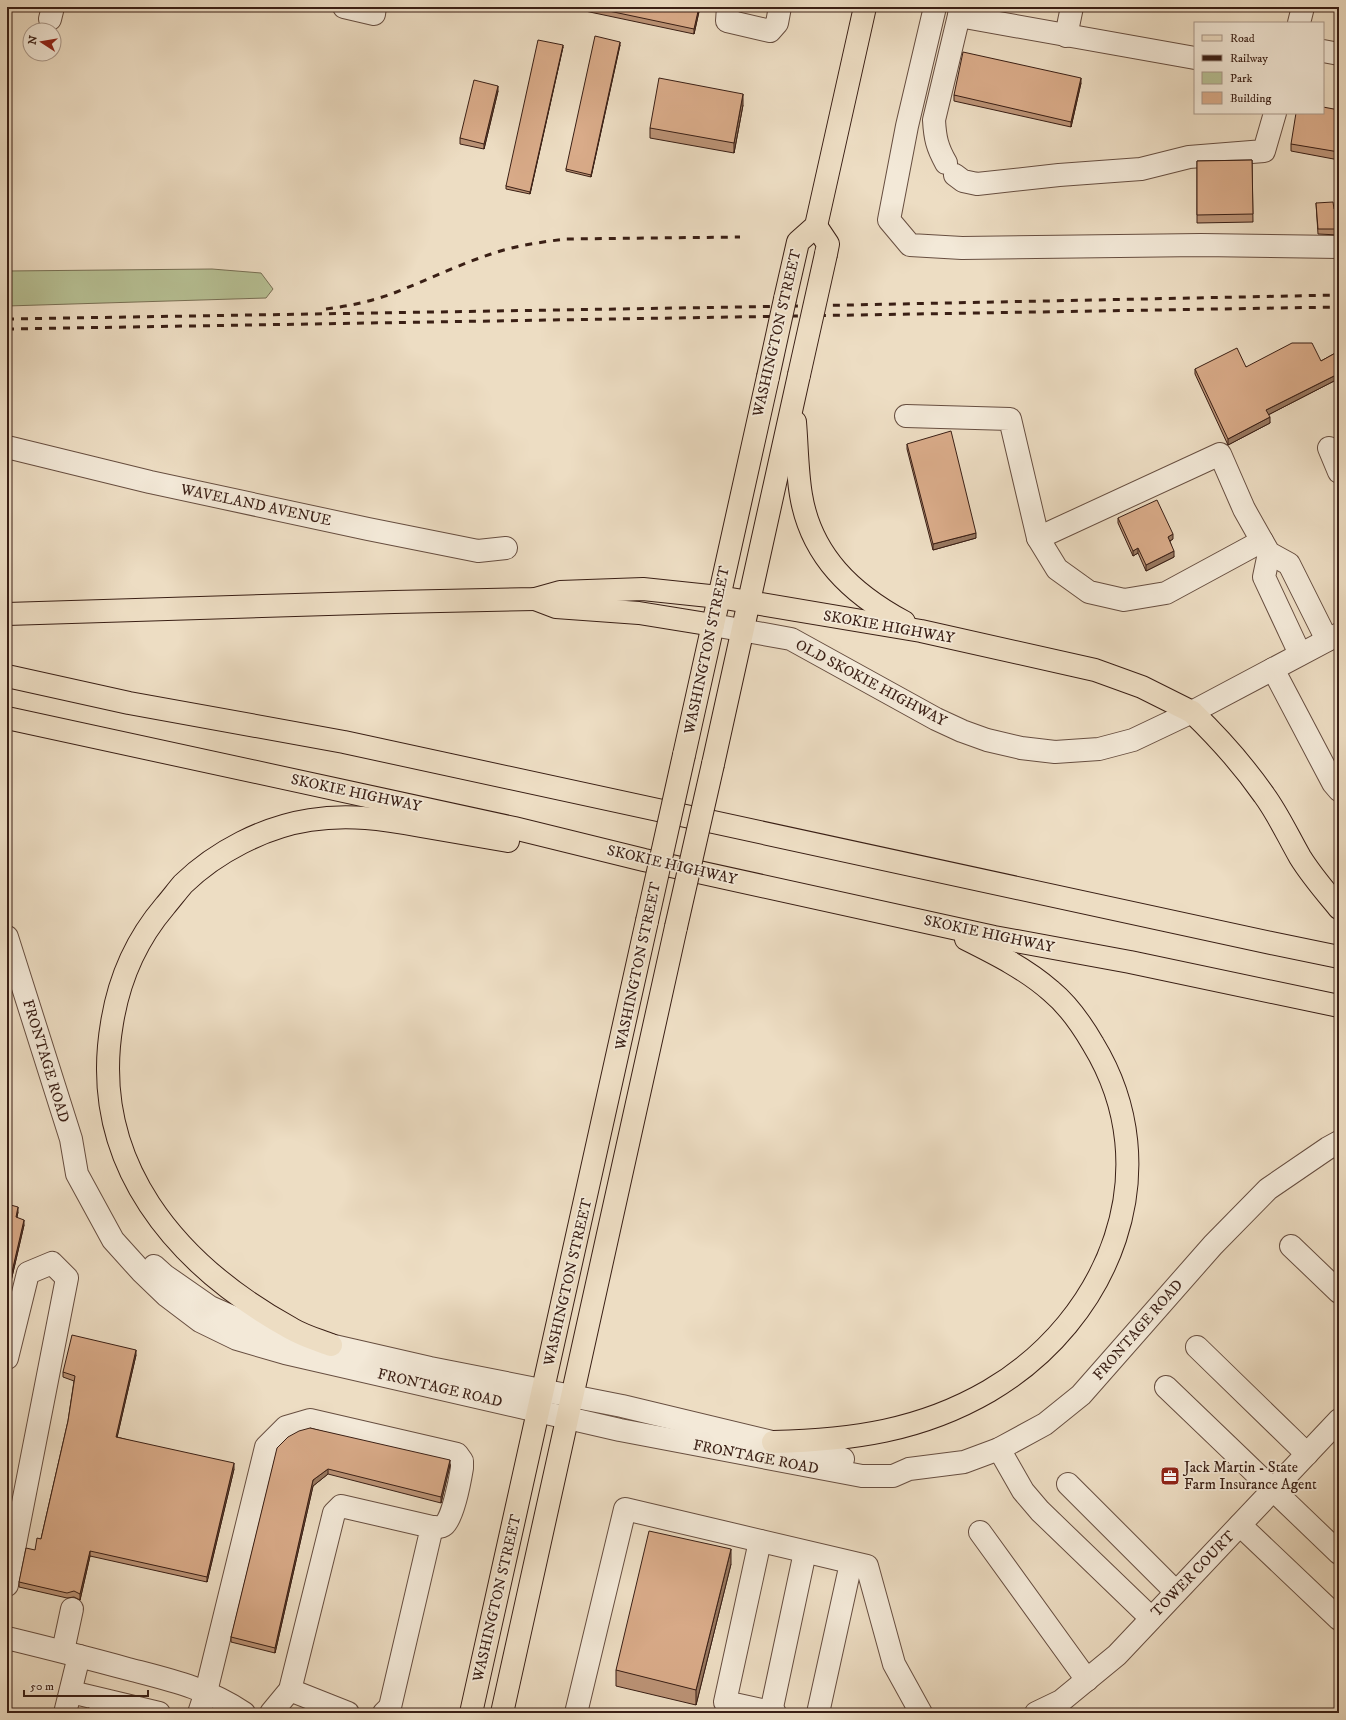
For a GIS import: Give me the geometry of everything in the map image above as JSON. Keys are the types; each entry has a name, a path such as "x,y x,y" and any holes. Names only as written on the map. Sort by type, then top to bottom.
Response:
{"main road":[{"path":"816,226 865,7"},
{"name":"WASHINGTON STREET","path":"471,1713 798,242 816,226 828,244 826,254 502,1713"},
{"path":"792,404 802,495 809,522 818,546 830,563 859,594 880,609 921,631"},
{"path":"7,614 535,599 560,592 643,589 719,597"},
{"name":"SKOKIE HIGHWAY","path":"719,597 921,631 1095,670 1142,687 1192,712 1218,737 1242,765 1265,797 1318,884 1339,908"},
{"name":"OLD SKOKIE HIGHWAY","path":"535,599 556,607 639,613 713,625"},
{"path":"7,676 129,702 344,742 1271,944 1339,956"},
{"name":"SKOKIE HIGHWAY","path":"7,718 514,828 644,860 994,937 1130,962 1339,1006"},
{"path":"331,1345 294,1330 237,1295 206,1270 177,1240 151,1207 127,1164 112,1114 107,1080 108,1046 116,999 127,966 153,920 184,884 217,857 247,840 279,827 309,820 343,816 370,817 508,841 644,860"},
{"path":"773,1442 847,1438 886,1432 914,1425 950,1411 989,1391 1036,1357 1063,1330 1092,1291 1112,1250 1120,1226 1125,1201 1128,1168 1123,1117 1113,1084 1103,1060 1080,1023 1052,991 1008,959 964,938 893,914"}],"street":[{"path":"344,7 374,14 376,7"},
{"path":"728,7 727,21 770,31 777,23 780,7"},
{"path":"935,7 907,126 889,220 910,245 962,248 1201,245 1339,247"},
{"path":"1066,36 1072,7"},
{"path":"1299,22 1303,7"},
{"path":"1194,58 1066,36 960,11 934,120 936,143 950,169 963,181 977,184 1059,175 1141,169 1190,157 1264,151 1275,114"},
{"path":"906,416 1010,419 1038,538 1057,569 1089,592 1124,600 1166,593 1265,547"},
{"name":"WAVELAND AVENUE","path":"7,447 150,482 368,529 478,551 506,548"},
{"path":"1328,448 1339,472"},
{"path":"1038,538 1220,454 1244,509 1265,547 1289,564 1333,637"},
{"path":"1265,547 1264,577 1300,654"},
{"name":"OLD SKOKIE HIGHWAY","path":"713,625 790,639 962,731 986,740 1020,748 1055,752 1099,749 1133,740 1192,712 1333,637"},
{"path":"1273,669 1333,783 1339,790"},
{"name":"FRONTAGE ROAD","path":"7,937 71,1139 77,1174 113,1240 140,1271 167,1296 200,1321 237,1339 285,1353 620,1430 862,1476 893,1476 910,1469 964,1462 999,1449 1045,1424 1081,1395 1213,1245 1268,1188 1339,1142"},
{"name":"FRONTAGE ROAD","path":"71,1139 85,1159 112,1214 135,1247 164,1275 210,1307 260,1330 430,1368 622,1406 838,1458 872,1463 900,1462 910,1469"},
{"path":"1291,1246 1339,1292"},
{"path":"7,1358 28,1273 52,1263 67,1278 7,1585"},
{"path":"1197,1346 1307,1454"},
{"path":"1166,1387 1339,1553"},
{"path":"198,1713 206,1692 266,1447 286,1427 310,1420 457,1454 462,1461 462,1468 450,1517 445,1525 439,1528 341,1506 334,1513 290,1690 271,1713"},
{"name":"TOWER COURT","path":"1036,1713 1068,1707 1088,1680 1117,1655 1339,1420"},
{"path":"999,1449 1023,1490 1040,1511 1151,1618"},
{"path":"1068,1484 1176,1592"},
{"path":"576,1713 624,1509 867,1566 894,1664 921,1713"},
{"path":"1240,1525 1339,1619"},
{"path":"384,1713 390,1707 432,1527"},
{"path":"980,1532 1088,1680"},
{"path":"760,1541 725,1702 773,1713 805,1552"},
{"path":"818,1713 851,1563"},
{"path":"65,1713 71,1692 72,1610"},
{"path":"7,1638 195,1687 228,1702 244,1713"},
{"path":"162,1713 168,1680"},
{"path":"290,1690 348,1713"},
{"path":"71,1692 158,1713"}],"green space":[{"path":"212,269 261,273 273,289 266,298 7,306 7,271"}],"building":[{"path":"590,7 699,7 694,29"},
{"path":"595,36 620,42 591,175 566,169"},
{"path":"538,40 563,45 530,192 506,186"},
{"path":"963,52 1081,78 1071,122 954,95"},
{"path":"659,78 743,94 734,143 650,128"},
{"path":"474,80 498,86 484,144 460,138"},
{"path":"1324,107 1339,110 1339,152 1291,144 1296,114 1324,114"},
{"path":"1252,160 1253,214 1197,215 1197,161"},
{"path":"1333,202 1334,209 1339,208 1339,229 1318,229 1316,203"},
{"path":"1292,343 1312,343 1321,361 1339,351 1339,380 1336,375 1266,410 1270,417 1228,439 1195,369 1237,348 1246,367"},
{"path":"951,431 976,533 933,544 907,444"},
{"path":"1157,500 1173,534 1168,537 1174,551 1146,565 1138,548 1133,551 1118,518"},
{"path":"7,1204 18,1207 16,1217 24,1220 8,1289 7,1288"},
{"path":"72,1335 136,1350 116,1437 234,1463 207,1577 90,1551 80,1594 74,1591 67,1593 19,1582 26,1548 35,1550 37,1538 41,1539 68,1421 75,1376 63,1372"},
{"path":"310,1428 450,1460 441,1497 328,1469 313,1480 275,1648 231,1637 277,1448 288,1437 299,1431"},
{"path":"649,1531 731,1549 696,1690 616,1670"},
{"path":"88,1708 107,1713 87,1713"}],"railway":[{"path":"326,309 352,305 394,293 479,258 509,249 537,243 566,239 740,237"},
{"path":"7,319 800,306 1339,295"},
{"path":"7,329 1339,307"}],"place":[{"name":"Jack Martin - State Farm Insurance Agent","path":"1170,1476"}]}
